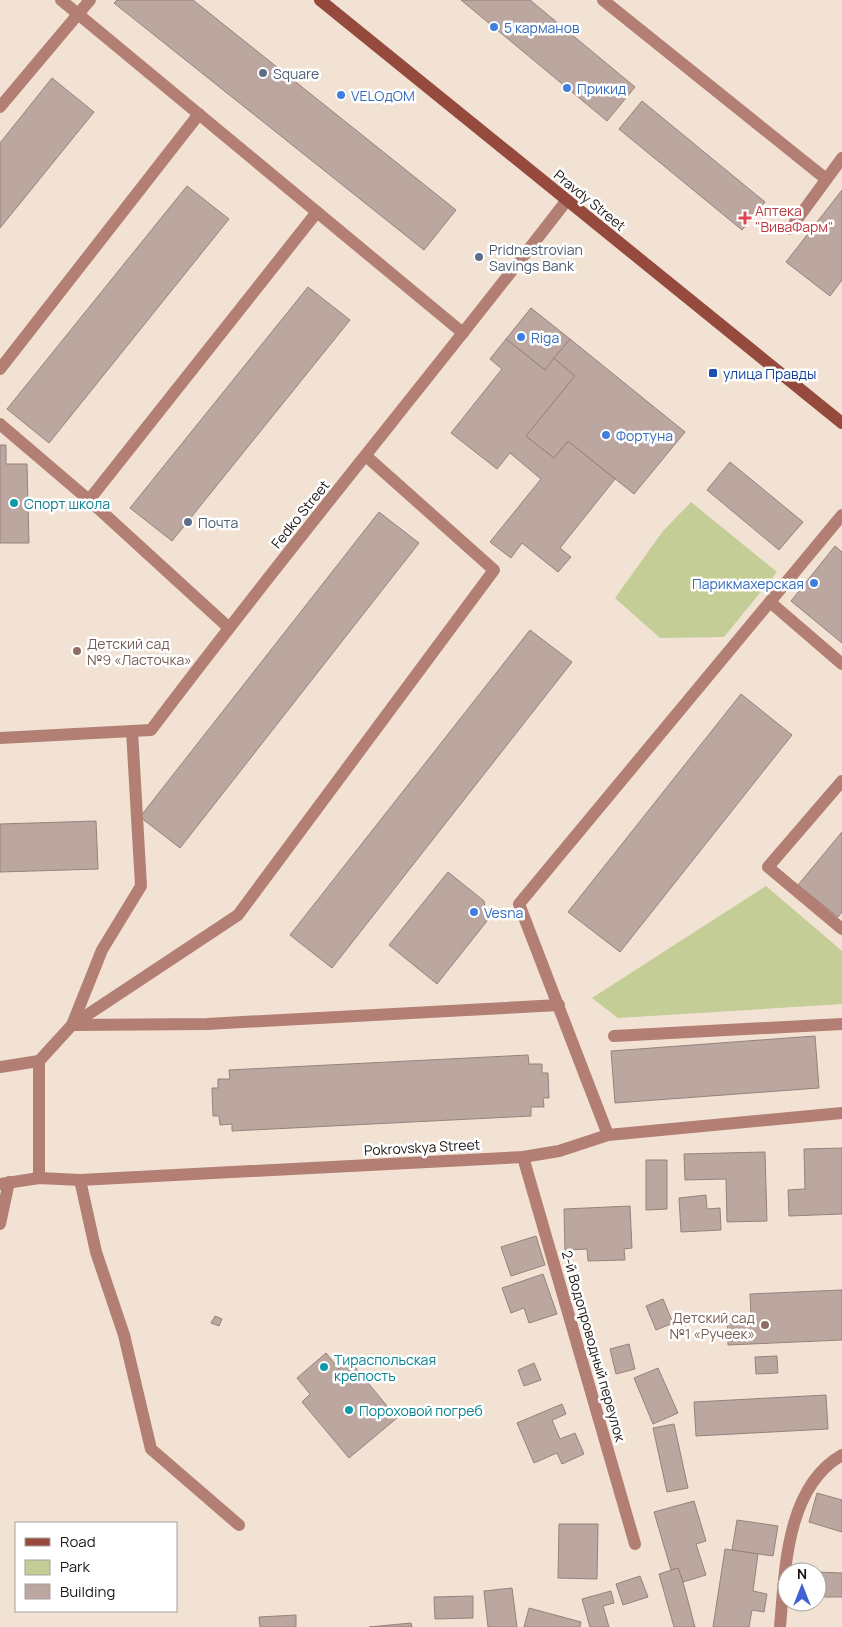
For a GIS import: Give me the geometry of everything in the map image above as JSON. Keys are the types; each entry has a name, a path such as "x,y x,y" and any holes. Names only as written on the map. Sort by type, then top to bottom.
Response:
{"main road":[{"name":"Pravdy Street","path":"320,0 842,423"}],"street":[{"path":"60,0 463,332"},
{"path":"0,108 90,0"},
{"path":"603,0 826,179"},
{"path":"0,369 199,114"},
{"path":"790,229 842,158"},
{"name":"Fedko Street","path":"0,738 151,730 228,627 366,456 567,200"},
{"path":"89,500 317,212"},
{"path":"0,424 89,500 228,627"},
{"path":"0,1067 39,1060 72,1025 238,914 494,570 366,456"},
{"path":"608,1135 519,904 842,516"},
{"path":"770,602 842,664"},
{"path":"72,1025 102,950 142,886 132,731"},
{"path":"842,781 768,867 842,929"},
{"path":"72,1025 207,1024 559,1005"},
{"path":"614,1036 842,1024"},
{"path":"39,1060 40,1178"},
{"name":"Pokrovskya Street","path":"5,1183 40,1178 80,1180 523,1157 558,1151 608,1135 842,1113"},
{"name":"2-й Водопроводный переулок","path":"523,1157 636,1544"},
{"path":"80,1180 96,1252 124,1335 151,1449 239,1525"},
{"path":"0,1224 5,1183"},
{"path":"780,1627 787,1551 800,1505 818,1473 842,1455"}],"green space":[{"path":"691,502 777,572 724,637 660,638 615,598 663,531"},
{"path":"766,886 842,951 842,1004 618,1018 592,998"}],"building":[{"path":"117,0 193,0 456,210 424,250 114,3"},
{"path":"461,0 530,0 635,87 607,121"},
{"path":"52,78 94,112 0,228 0,143"},
{"path":"642,101 765,202 742,230 619,129"},
{"path":"187,186 229,219 49,443 7,409"},
{"path":"842,190 842,280 830,296 786,262"},
{"path":"308,287 350,320 172,541 130,508"},
{"path":"531,308 570,339 545,370 506,339"},
{"path":"506,339 545,370 554,358 575,376 526,436 554,458 568,441 615,479 560,548 571,557 558,572 522,543 511,558 490,542 541,479 510,453 497,469 451,433 502,369 490,359"},
{"path":"570,339 685,432 634,494 568,441 554,458 526,436 575,376 554,358"},
{"name":"Спорт школа","path":"0,445 6,445 6,464 27,464 29,543 0,543"},
{"path":"730,462 803,522 779,550 707,490"},
{"path":"379,512 419,543 180,848 140,817"},
{"path":"835,546 842,552 842,643 791,601"},
{"path":"530,630 572,662 332,968 290,935"},
{"path":"741,694 792,735 620,952 568,912"},
{"path":"96,821 98,869 0,872 0,824"},
{"path":"842,832 842,912 838,917 798,885"},
{"path":"448,872 484,901 487,921 437,984 389,945"},
{"path":"815,1036 819,1088 615,1103 611,1051"},
{"path":"528,1055 529,1064 542,1064 542,1073 548,1073 549,1098 543,1098 544,1107 531,1107 531,1116 232,1131 232,1124 220,1125 219,1116 213,1116 212,1088 218,1088 218,1079 230,1079 229,1070"},
{"path":"842,1148 842,1214 789,1216 788,1190 805,1189 804,1149"},
{"path":"765,1152 767,1221 727,1222 726,1179 685,1180 684,1154"},
{"path":"646,1160 667,1160 667,1209 646,1210"},
{"path":"706,1195 707,1209 720,1208 721,1230 681,1232 679,1198"},
{"path":"630,1206 632,1248 624,1249 625,1260 588,1261 587,1249 565,1250 564,1209"},
{"path":"536,1236 545,1265 511,1276 501,1247"},
{"path":"543,1274 557,1314 529,1323 524,1308 511,1313 502,1288"},
{"path":"842,1290 842,1340 728,1345 727,1316 751,1315 750,1294"},
{"path":"663,1299 673,1323 656,1330 646,1306"},
{"path":"215,1316 222,1319 219,1326 211,1323"},
{"path":"629,1344 635,1369 616,1374 610,1349"},
{"name":"Пороховой погреб","path":"326,1353 339,1369 349,1360 397,1418 349,1458 302,1402 310,1394 297,1378"},
{"path":"777,1356 778,1373 756,1374 755,1357"},
{"path":"534,1363 541,1380 524,1386 518,1370"},
{"path":"658,1368 678,1413 653,1424 634,1378"},
{"path":"826,1395 828,1429 696,1436 694,1402"},
{"path":"562,1404 566,1414 552,1420 560,1439 575,1433 584,1454 562,1464 557,1453 534,1463 517,1423"},
{"path":"674,1424 688,1488 667,1492 653,1428"},
{"path":"817,1493 842,1500 842,1532 809,1522"},
{"path":"694,1501 706,1541 696,1544 706,1575 683,1582 678,1568 671,1570 654,1512"},
{"path":"737,1520 778,1526 773,1556 732,1550"},
{"path":"559,1524 598,1524 597,1579 558,1578"},
{"path":"725,1549 758,1554 753,1591 767,1594 764,1612 752,1610 749,1627 713,1627"},
{"path":"678,1568 695,1627 674,1627 659,1574"},
{"path":"827,1572 842,1573 842,1597 827,1597"},
{"path":"640,1576 648,1597 623,1605 616,1584"},
{"path":"512,1588 517,1627 488,1627 484,1591"},
{"path":"611,1591 614,1603 603,1606 609,1627 590,1627 582,1599"},
{"path":"473,1596 473,1618 435,1619 434,1597"},
{"path":"529,1608 581,1622 580,1627 524,1627"},
{"path":"296,1615 296,1627 260,1627 259,1617"},
{"path":"411,1623 412,1627 369,1627"}],"place":[{"name":"5 карманов","path":"494,27"},
{"name":"Square","path":"263,73"},
{"name":"Прикид","path":"567,88"},
{"name":"VELOдOM","path":"341,95"},
{"name":"Аптека \"ВиваФарм\"","path":"745,218"},
{"name":"Pridnestrovian Savings Bank","path":"479,257"},
{"name":"Riga","path":"521,337"},
{"name":"улица Правды","path":"713,373"},
{"name":"Фортуна","path":"606,435"},
{"name":"Спорт школа","path":"14,503"},
{"name":"Почта","path":"188,522"},
{"name":"Парикмахерская","path":"814,583"},
{"name":"Детский сад №9 «Ласточка»","path":"77,651"},
{"name":"Vesna","path":"474,912"},
{"name":"Детский сад №1 «Ручеек»","path":"765,1325"},
{"name":"Тираспольская крепость","path":"324,1367"},
{"name":"Пороховой погреб","path":"349,1410"}]}
